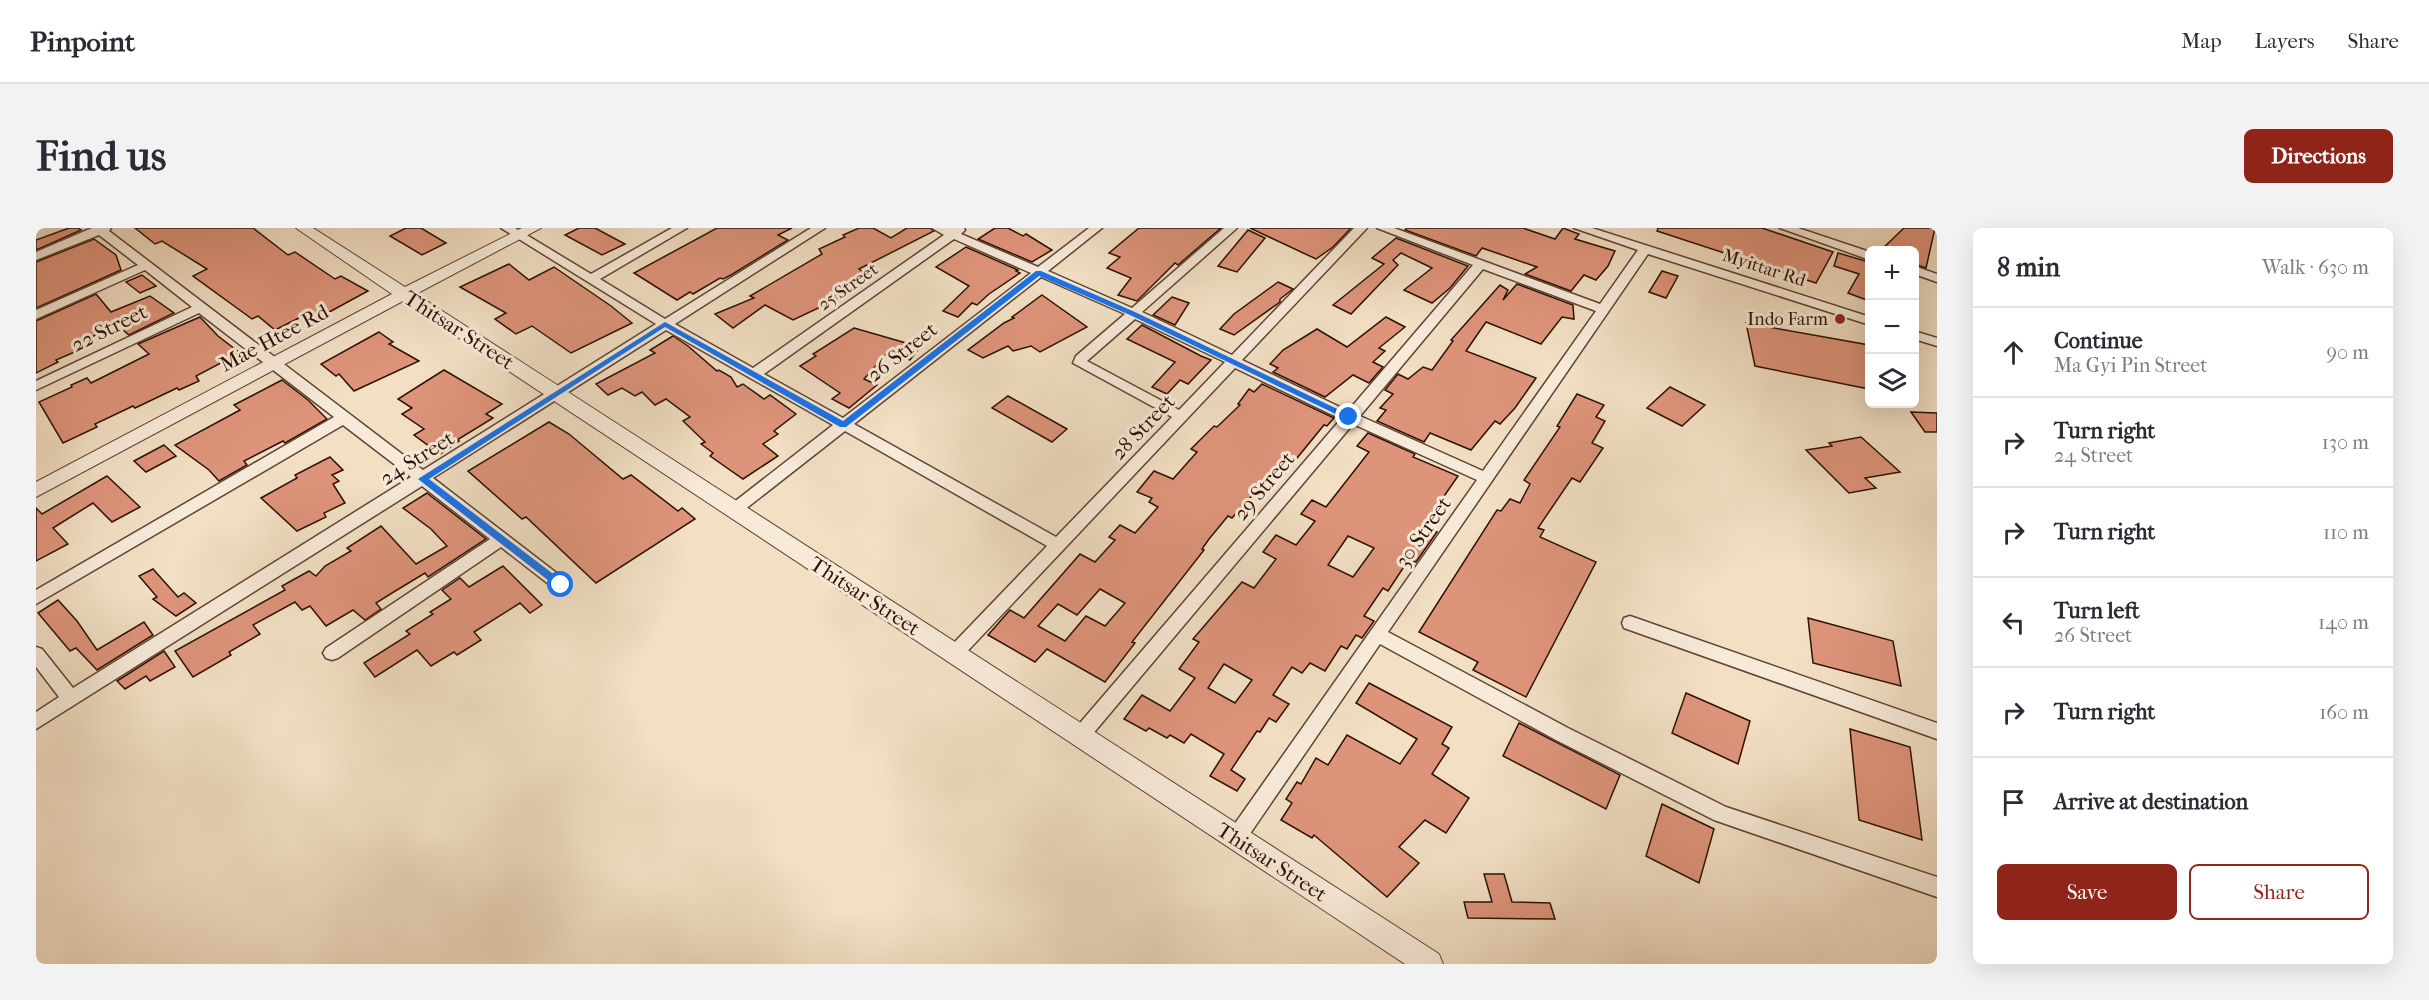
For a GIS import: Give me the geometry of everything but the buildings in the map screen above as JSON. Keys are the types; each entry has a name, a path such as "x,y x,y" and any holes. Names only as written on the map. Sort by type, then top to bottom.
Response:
{"street":[{"name":"Thitsar Street","path":"303,228 1429,964"},
{"path":"591,279 681,228"},
{"name":"24 Street","path":"36,721 819,228"},
{"path":"938,228 958,231 1039,273 1133,313 1349,417 1486,478"},
{"name":"26 Street","path":"734,510 1096,228"},
{"path":"1182,417 1080,363 1081,359 1231,228"},
{"name":"28 Street","path":"954,654 1360,228"},
{"path":"1383,228 1603,309"},
{"path":"1786,228 1865,255"},
{"path":"36,256 101,229 561,585"},
{"name":"Myittar Rd","path":"1589,229 1865,320"},
{"name":"Mae Htee Rd","path":"36,490 520,230"},
{"path":"520,230 591,279 665,324 1058,545"},
{"name":"25 Street","path":"754,375 958,231"},
{"name":"30 Street","path":"1236,838 1645,249"},
{"name":"29 Street","path":"1080,736 1481,264"},
{"path":"36,315 147,265"},
{"path":"1919,272 1937,278"},
{"name":"22 Street","path":"36,386 201,307"},
{"path":"1919,337 1937,342"},
{"path":"36,598 344,418"},
{"path":"332,653 502,540"},
{"path":"1630,623 1937,731"},
{"path":"1377,634 1562,734 1721,814 1937,887"},
{"path":"36,654 71,699"}],"place":[{"name":"Indo Farm","path":"1840,319"}],"route":[{"path":"561,585 423,479 665,324 843,424 1039,273 1133,313 1349,417"}]}
